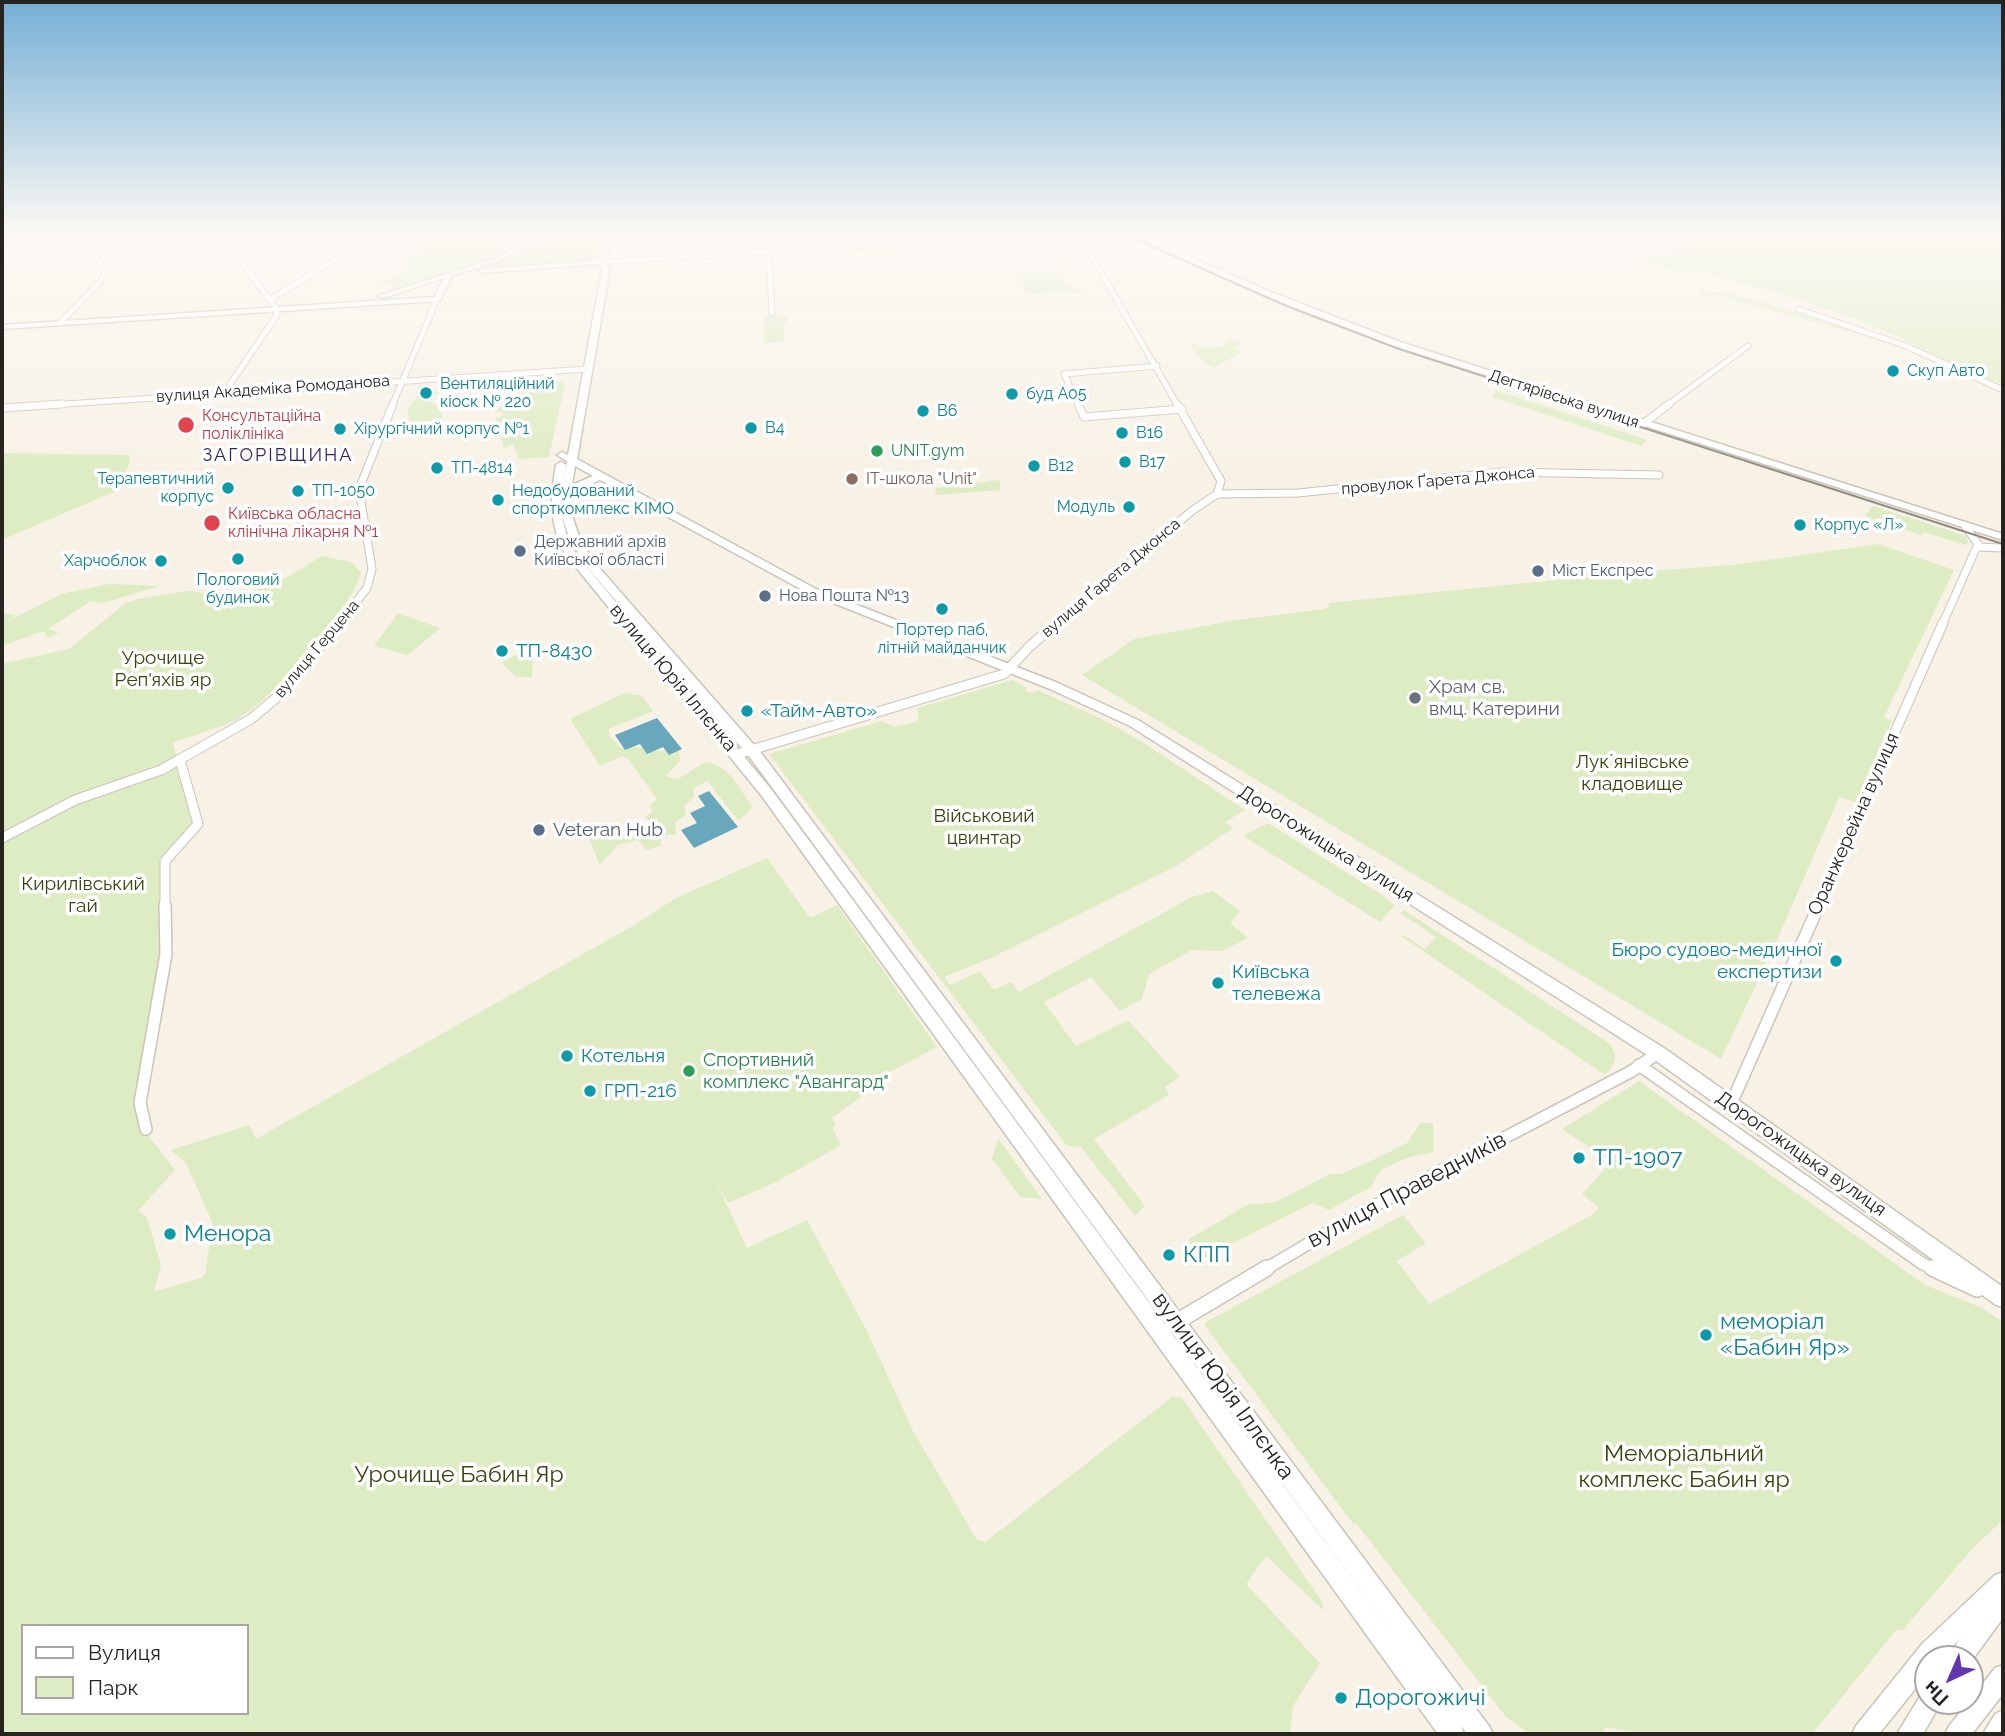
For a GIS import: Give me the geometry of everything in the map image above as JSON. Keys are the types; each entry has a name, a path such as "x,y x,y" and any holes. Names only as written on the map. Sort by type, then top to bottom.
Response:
{"main road":[{"path":"2,327 183,315"},
{"name":"вулиця Юрія Іллєнка","path":"591,315 557,525 571,555 745,752 1168,1327 1481,1734"},
{"name":"вулиця Юрія Іллєнка","path":"582,369 595,315"},
{"name":"Дегтярівська вулиця","path":"1323,315 1356,329 1643,424 1961,524 2001,543"},
{"name":"Дорогожицька вулиця","path":"566,457 812,591 1055,686 1134,723 1658,1053 2003,1300"},
{"path":"561,494 601,476"},
{"name":"вулиця Юрія Іллєнка","path":"1168,1327 1452,1734"},
{"path":"1864,1734 1930,1652 2003,1583"},
{"path":"1969,1645 2003,1600"},
{"path":"1957,1734 2003,1676"},
{"path":"1909,1734 1921,1715"},
{"path":"1995,1734 2003,1722"}],"street":[{"path":"60,323 68,315"},
{"path":"224,393 277,315"},
{"name":"вулиця Герцена","path":"2,838 75,800 161,771 251,719 268,706 310,661 367,588 372,569 359,489 362,476 430,315"},
{"path":"1128,315 1222,481 1217,494"},
{"path":"1816,315 1906,345 2003,390"},
{"path":"1643,424 1730,356 1748,346"},
{"path":"1157,366 1064,374 1084,417 1182,409"},
{"name":"вулиця Академіка Ромоданова","path":"2,408 582,369"},
{"name":"провулок Ґарета Джонса","path":"1217,494 1298,493 1503,472 1659,475"},
{"name":"вулиця Ґарета Джонса","path":"745,752 995,679 1010,669 1030,646 1217,494"},
{"path":"1961,524 1978,545"},
{"path":"1978,545 2001,543"},
{"path":"1978,545 2001,543"},
{"name":"Оранжерейна вулиця","path":"1731,1104 1978,545"},
{"path":"146,1129 140,1103 166,954 165,860 198,824 180,760"},
{"name":"вулиця Праведників","path":"1168,1327 1355,1216 1658,1053"},
{"name":"Дорогожицька вулиця","path":"1639,1065 1923,1264 2003,1300"}],"green space":[{"path":"787,315 788,323 783,323 785,342 765,343 764,317"},
{"path":"1788,315 1802,315 1850,330 1848,332"},
{"path":"1843,315 2003,315 2003,385 1972,373 1975,371"},
{"path":"1188,338 1198,348 1223,347 1227,341 1236,340 1240,343 1235,348 1243,351 1214,368 1203,362"},
{"path":"502,379 562,381 565,384 549,457 519,459 513,444 504,448 496,419 493,419 502,416 504,412 495,412 521,384 512,383 505,388 507,385 497,385"},
{"path":"424,389 438,392 430,401 439,407 443,420 410,423 407,409"},
{"path":"1496,390 1647,440 1641,446 1492,397"},
{"path":"2,453 130,455 129,464 116,491 2,540"},
{"path":"999,480 1001,490 936,495 935,488"},
{"path":"1873,506 1966,536 1968,542 1966,545 1924,532 1921,535 1865,516"},
{"name":"Лукʼянівське кладовище","path":"1878,544 1954,570 1884,717 1892,721 1855,802 1839,797 1774,947 1721,1059 1082,675 1134,639 1237,620 1325,609 1330,606 1328,603 1733,565"},
{"name":"Урочище Бабин Яр","path":"322,556 351,562 361,573 342,610 307,655 267,696 234,721 173,743 193,826 163,858 162,954 145,1075 143,1129 175,1170 138,1211 147,1218 161,1265 154,1292 201,1278 205,1274 213,1224 186,1163 171,1150 249,1125 256,1139 636,924 676,898 767,858 810,918 837,905 937,1047 869,1083 870,1090 832,1118 836,1125 832,1128 841,1145 774,1183 728,1203 716,1182 747,1248 807,1220 866,1329 913,1431 977,1540 985,1542 1172,1397 1182,1398 1321,1600 1324,1611 1266,1556 1246,1584 1320,1663 1293,1706 1290,1734 2,1734 2,664 69,649 124,604 138,599 187,591 240,595 279,582"},
{"path":"109,584 160,586 103,603 91,601 48,629 59,632 48,638 44,631 2,646 2,604 5,614 16,614 6,622 61,594"},
{"path":"398,613 440,628 408,655 374,646"},
{"path":"523,651 533,660 532,677 516,677 502,663"},
{"name":"Військовий цвинтар","path":"1013,680 1027,688 1025,691 1031,693 1037,690 1102,719 1139,740 1245,810 1225,822 1233,828 1176,866 991,958 944,977 950,985 980,971 994,990 1011,982 1019,992 1192,897 1213,891 1240,911 1230,923 1248,938 1222,951 1192,950 1149,974 1142,999 1120,1011 1091,977 1044,1002 1076,1046 1128,1020 1180,1077 1165,1087 1169,1095 1094,1139 1145,1206 1135,1216 1081,1147 1067,1146 769,754 882,721 894,727 915,722 919,717 917,708"},
{"path":"624,693 642,696 653,711 609,729 609,735 621,748 679,750 680,761 666,776 678,779 705,762 722,768 734,779 753,807 739,821 707,781 694,788 694,797 684,806 686,815 675,822 676,835 662,835 660,846 646,850 638,840 618,845 600,865 589,839 600,835 611,841 629,834 651,840 663,832 645,817 653,811 649,806 657,799 628,759 622,756 600,766 570,719"},
{"path":"1268,823 1395,905 1380,922 1243,836"},
{"path":"1404,910 1609,1043 1615,1056 1609,1071 1605,1075 1401,936 1404,935 1425,949 1436,937 1400,913"},
{"name":"Меморіальний комплекс Бабин яр","path":"1639,1081 1925,1285 1980,1307 2003,1322 2003,1520 1972,1549 1902,1631 1897,1629 1812,1734 1644,1734 1605,1727 1604,1734 1530,1734 1506,1717 1356,1523 1354,1525 1205,1326 1206,1322 1403,1215 1426,1243 1397,1261 1429,1304 1590,1216 1599,1208 1582,1194 1611,1162 1562,1129"},
{"path":"1420,1123 1433,1123 1433,1152 1407,1158 1381,1170 1371,1187 1329,1210 1312,1203 1194,1263 1189,1239 1247,1205 1276,1202 1330,1174 1342,1174 1407,1143"},
{"path":"998,1138 1042,1199 1020,1197 992,1159"}],"water":[{"path":"657,718 682,749 669,755 663,747 647,754 640,744 625,750 615,735"},
{"path":"709,791 738,827 694,848 681,830 697,823 690,813 705,806 698,796"}],"tram line":[{"path":"1310,315 1399,349 2003,544"}],"place":[{"name":"Скуп Авто","path":"1893,371"},
{"name":"Вентиляційний кіоск № 220","path":"426,393"},
{"name":"буд А05","path":"1012,394"},
{"name":"B6","path":"923,411"},
{"name":"Консультаційна поліклініка","path":"186,425"},
{"name":"B4","path":"751,428"},
{"name":"Хірургічний корпус №1","path":"340,429"},
{"name":"B16","path":"1122,433"},
{"name":"UNIT.gym","path":"877,451"},
{"name":"B17","path":"1125,462"},
{"name":"B12","path":"1034,466"},
{"name":"ТП-4814","path":"437,468"},
{"name":"IT-школа \"Unit\"","path":"852,479"},
{"name":"Терапевтичний корпус","path":"228,488"},
{"name":"ТП-1050","path":"298,491"},
{"name":"Недобудований спорткомплекс КІМО","path":"498,500"},
{"name":"Модуль","path":"1129,507"},
{"name":"Київська обласна клінічна лікарня №1","path":"212,523"},
{"name":"Корпус «Л»","path":"1800,525"},
{"name":"Державний архів Київської області","path":"520,551"},
{"name":"Пологовий будинок","path":"238,559"},
{"name":"Харчоблок","path":"161,561"},
{"name":"Міст Експрес","path":"1538,571"},
{"name":"Нова Пошта №13","path":"765,596"},
{"name":"Портер паб, літній майданчик","path":"942,609"},
{"name":"ТП-8430","path":"502,651"},
{"name":"Храм св. вмц. Катерини","path":"1415,698"},
{"name":"«Тайм-Авто»","path":"747,711"},
{"name":"Veteran Hub","path":"539,830"},
{"name":"Бюро судово-медичної експертизи","path":"1836,961"},
{"name":"Київська телевежа","path":"1218,983"},
{"name":"Котельня","path":"567,1056"},
{"name":"Спортивний комплекс \"Авангард\"","path":"689,1071"},
{"name":"ГРП-216","path":"590,1091"},
{"name":"ТП-1907","path":"1579,1158"},
{"name":"Менора","path":"170,1234"},
{"name":"КПП","path":"1169,1255"},
{"name":"меморіал «Бабин Яр»","path":"1706,1335"},
{"name":"Дорогожичі","path":"1341,1698"}],"district":[{"name":"ЗАГОРІВЩИНА","path":"278,456"}],"park label":[{"name":"Урочище Реп'яхів яр","path":"163,669"},
{"name":"Кирилівський гай","path":"83,895"}]}
